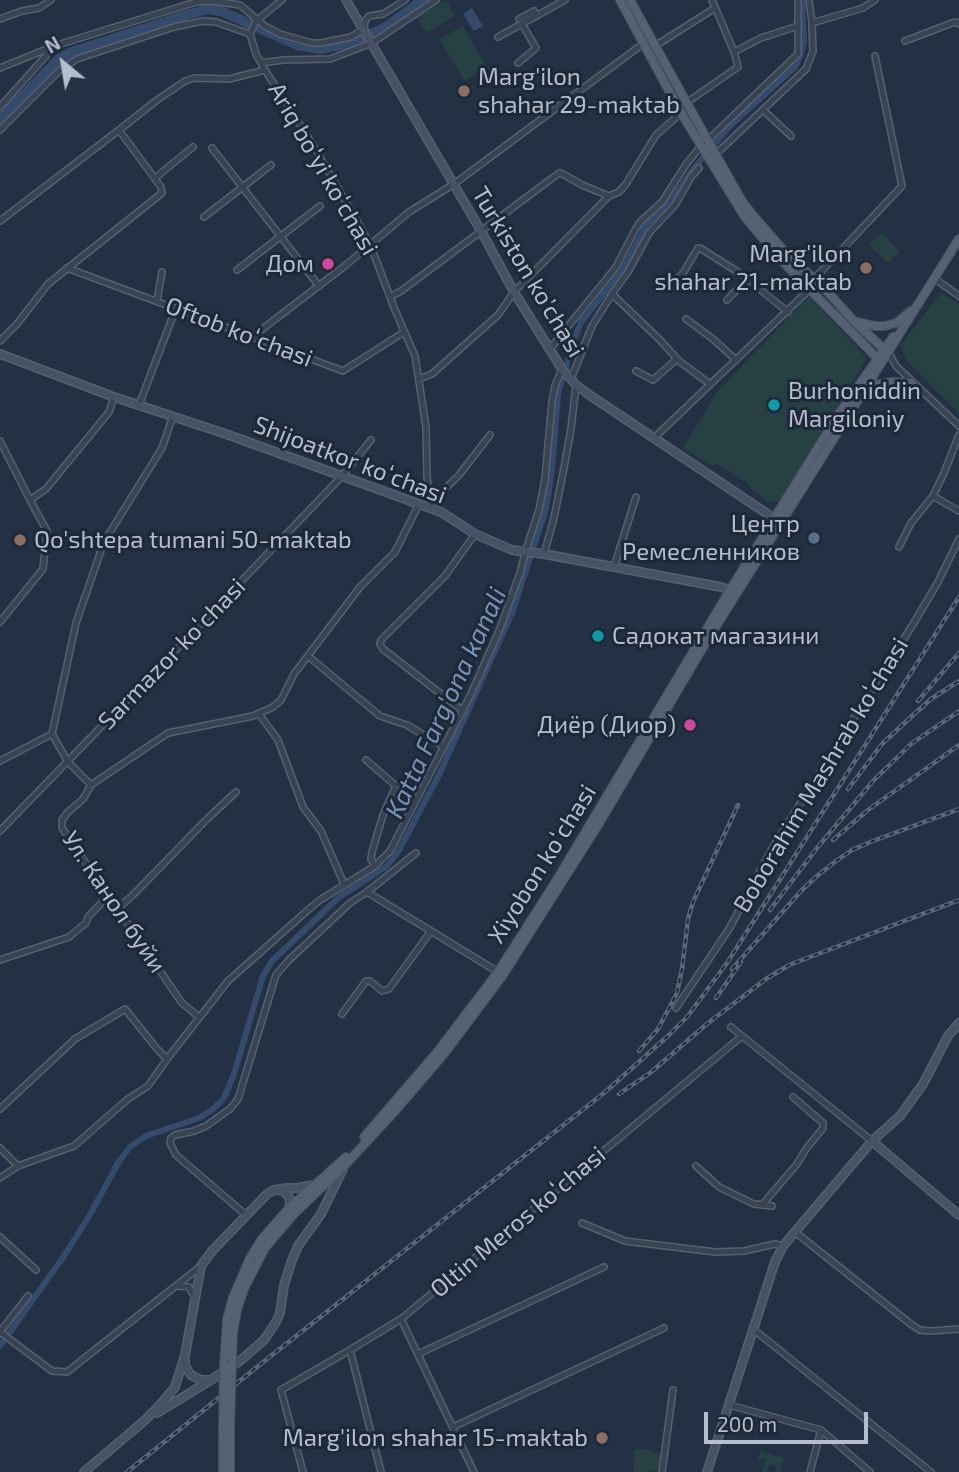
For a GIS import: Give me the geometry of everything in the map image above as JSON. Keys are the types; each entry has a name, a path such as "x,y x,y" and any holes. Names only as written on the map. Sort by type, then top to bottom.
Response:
{"main road":[{"name":"Turkiston ko’chasi","path":"346,0 514,292 562,369 573,382 778,521"},
{"path":"620,0 650,42 686,103 744,216 781,260 879,361 959,239"},
{"path":"630,0 681,113 716,154 719,168 751,214 785,252 886,351"},
{"path":"816,297 824,288"},
{"path":"855,321 885,326 896,323 918,305"},
{"name":"Shijoatkor koʻchasi","path":"0,354 441,512 475,534 512,550 730,590"},
{"name":"Xiyobon koʻchasi","path":"228,1363 237,1310 244,1289 265,1248 304,1203 345,1165 396,1110 444,1054 503,975 730,590 864,390 879,361"},
{"name":"Xiyobon koʻchasi","path":"228,1363 227,1319 240,1277 261,1240 289,1208 344,1159 391,1107 498,972 555,887 708,639 840,412 879,361"},
{"path":"864,390 892,382 912,383"},
{"path":"707,1472 775,1262 783,1246 872,1141 900,1116 923,1084 948,1036 959,1023"},
{"path":"872,1141 959,1215"},
{"path":"144,1421 211,1380 264,1340 280,1313 284,1285 298,1246 321,1214 345,1165"},
{"path":"84,1472 144,1421 175,1387 185,1355 201,1266 212,1251 267,1194 274,1190 313,1185"},
{"path":"274,1190 286,1193 289,1208"},
{"path":"304,1203 317,1204 321,1214"},
{"path":"185,1355 185,1366 191,1374 201,1380 211,1380"},
{"path":"223,1472 227,1432 228,1363"},
{"path":"227,1432 230,1472"}],"street":[{"path":"0,19 39,8 51,0"},
{"path":"0,130 60,70 77,59 174,27 203,21 216,22 251,33 256,20 282,0"},
{"path":"0,68 54,46 195,2 212,1 240,5 256,20 280,34 321,43 345,39 364,29 369,16 383,14 405,0"},
{"path":"261,63 330,59 372,43 436,0"},
{"path":"498,37 535,13 565,0"},
{"path":"686,103 737,69 734,52 712,0"},
{"path":"549,350 617,267 641,221 662,202 687,163 798,54 798,0"},
{"path":"716,154 806,69 813,51 809,0"},
{"path":"812,23 863,8 875,0"},
{"path":"535,13 542,6"},
{"path":"252,337 409,212 454,184 650,42 715,8"},
{"path":"517,63 536,48 520,22"},
{"path":"905,41 952,23 959,24"},
{"path":"734,52 761,38 798,26"},
{"name":"Ariq boʻyi koʻchasi","path":"251,33 261,63 316,150 370,244 415,356 426,427 432,509"},
{"path":"0,107 54,46"},
{"path":"814,279 902,186 875,56"},
{"path":"0,221 185,81 195,78 229,79 265,70"},
{"path":"763,110 791,136"},
{"path":"419,379 432,374 498,315 514,292 609,196 619,192 656,135 681,113"},
{"path":"0,341 48,284 161,195 163,190 119,130"},
{"path":"155,178 193,147"},
{"path":"212,148 319,286"},
{"path":"204,217 271,165"},
{"path":"544,554 565,462 573,382 592,326 628,272 649,233 675,205 699,168"},
{"path":"390,297 559,173 609,196"},
{"path":"237,270 320,206"},
{"path":"673,284 699,248 747,279 788,312"},
{"name":"Oftob koʻchasi","path":"67,268 343,371 404,332"},
{"path":"157,301 162,272"},
{"path":"727,299 747,279"},
{"path":"935,279 959,296"},
{"path":"654,438 809,290"},
{"path":"611,294 677,359 710,384"},
{"path":"139,405 176,308"},
{"path":"686,319 736,360"},
{"path":"886,351 912,383 959,426"},
{"path":"636,371 653,380 677,359"},
{"path":"879,361 896,366"},
{"path":"0,1178 18,1166 74,1146 128,1099 148,1086 228,981 308,910 374,866 390,851 463,711 499,631 520,573 539,510 545,479 552,402 562,369"},
{"path":"30,499 54,480 108,412 114,397"},
{"path":"173,416 162,448 104,542 76,623 52,734 68,762 91,785 168,733 259,714 273,707 281,700 294,674 360,587 395,552 419,504"},
{"path":"429,489 441,493 459,475 490,435"},
{"path":"899,547 911,523 933,496 959,435"},
{"name":"Sarmazor koʻchasi","path":"0,831 342,476 371,440"},
{"path":"0,441 47,531 43,569 0,622"},
{"path":"933,496 959,511"},
{"path":"614,568 636,497"},
{"path":"463,711 380,644 444,576 475,534"},
{"name":"Boborahim Mashrab koʻchasi","path":"676,1008 729,929 773,847 915,621 959,538"},
{"path":"308,656 380,716 407,725 444,747"},
{"path":"259,714 278,740 303,807 321,831 344,884"},
{"path":"0,761 52,734"},
{"path":"366,760 396,786 383,815 372,852 374,866"},
{"name":"Ул. Канол буйи","path":"91,785 83,799 68,812 61,825 182,1003 199,1017"},
{"path":"117,909 236,792"},
{"path":"246,1215 176,1155 170,1143 171,1138 206,1126 230,1109 237,1099 276,975 288,961 351,902 416,853"},
{"path":"367,892 498,972"},
{"path":"0,960 69,937 86,923 108,896"},
{"path":"342,1014 366,981 370,981 382,991 389,989 431,931"},
{"path":"0,1109 75,1039 125,1009 167,1059"},
{"path":"731,1027 872,1141"},
{"name":"Oltin Meros koʻchasi","path":"303,1472 281,1390 401,1319 742,1036"},
{"path":"762,1205 823,1128 823,1123 793,1097"},
{"path":"0,1148 18,1166"},
{"path":"696,1166 719,1187 754,1204 772,1206"},
{"path":"582,1223 625,1241 642,1244 715,1252 744,1251 775,1244 783,1246"},
{"path":"795,1232 920,1330 959,1329"},
{"path":"0,1237 36,1270"},
{"path":"28,1296 0,1332 52,1371 67,1372 201,1266"},
{"path":"418,1354 604,1267"},
{"path":"178,1286 188,1287 195,1298"},
{"path":"401,1319 474,1472"},
{"path":"453,1427 664,1328"},
{"path":"753,1329 930,1472"},
{"path":"350,1350 381,1472"},
{"path":"662,1472 673,1390"},
{"path":"729,1405 821,1430 870,1472"},
{"path":"810,1472 821,1430"}],"green space":[{"path":"446,0 455,16 426,33 417,17"},
{"path":"463,26 487,68 464,81 439,39"},
{"path":"881,233 900,251 888,263 869,245"},
{"path":"941,293 959,304 959,413 906,360 900,345"},
{"path":"809,296 867,358 780,502 769,502 752,490 748,483 719,465 710,465 683,448 717,392"},
{"path":"635,1449 661,1453 659,1471 633,1472"},
{"path":"760,1451 784,1458 780,1472 775,1472 777,1466 770,1464 767,1472 762,1472 766,1459 758,1460"}],"water":[{"path":"472,8 483,26 474,31 463,14"}],"waterway":[{"path":"0,119 59,59 72,52 186,15 209,9 221,11 297,45 320,49 354,42 386,27 423,0"},
{"name":"Katta Farg'ona kanali","path":"0,1346 64,1256 130,1147 146,1136 199,1118 224,1098 234,1074 263,976 272,961 338,898 387,866 398,852 439,775 512,613 546,509 558,394 581,322 622,271 647,224 673,198 694,168 730,126 795,67 804,41 802,0"}],"railway":[{"path":"127,1472 604,1093 687,1017 727,963 959,597"},
{"path":"918,701 959,653"},
{"path":"848,789 882,744 931,699 959,681"},
{"path":"770,910 873,781 911,744 959,711"},
{"path":"833,840 868,810 959,745"},
{"path":"639,1051 658,1029 677,993 693,902 738,805"},
{"path":"732,969 801,891 836,861 873,841 959,809"},
{"path":"619,1094 650,1073 708,1023 789,965 959,900"},
{"path":"716,998 741,962"}],"place":[{"name":"Marg'ilon shahar 29-maktab","path":"464,91"},
{"name":"Дом","path":"328,264"},
{"name":"Marg'ilon shahar 21-maktab","path":"866,268"},
{"name":"Burhoniddin Margiloniy","path":"774,405"},
{"name":"Центр Ремесленников","path":"814,538"},
{"name":"Qo'shtepa tumani 50-maktab","path":"20,540"},
{"name":"Садокат магазини","path":"598,636"},
{"name":"Диёр (Диор)","path":"690,725"},
{"name":"Marg'ilon shahar 15-maktab","path":"602,1438"}]}
